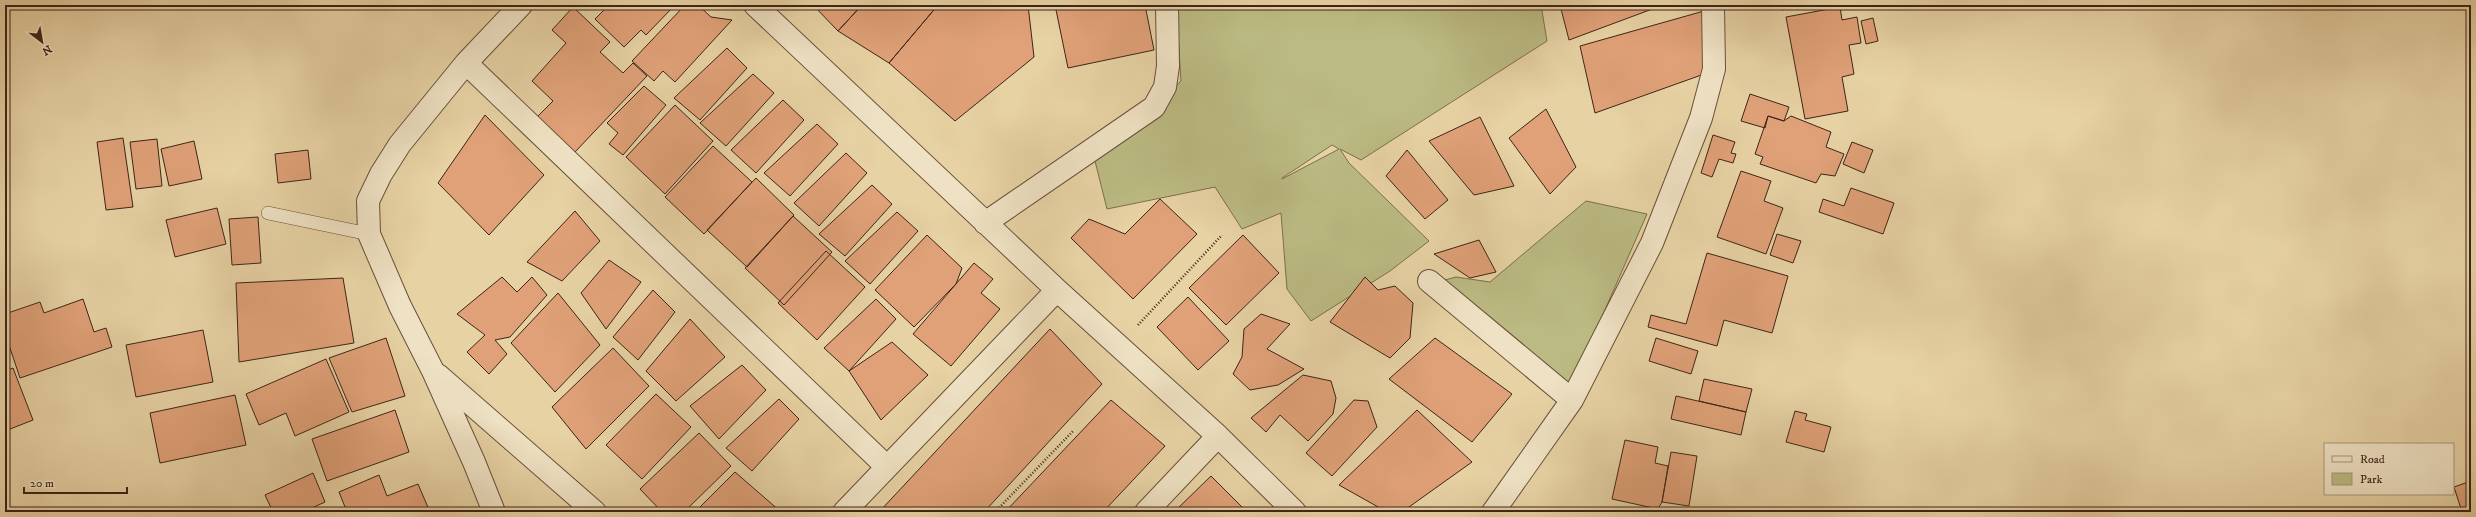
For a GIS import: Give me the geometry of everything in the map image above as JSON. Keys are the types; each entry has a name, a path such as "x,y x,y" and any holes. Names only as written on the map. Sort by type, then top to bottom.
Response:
{"street":[{"path":"494,512 433,370 400,306 369,234 368,201 381,174 400,144 466,63 522,5"},
{"path":"755,5 985,223 1218,436 1295,512"},
{"path":"985,223 1154,107 1165,87 1168,66 1166,5"},
{"path":"1493,512 1572,400 1652,243 1701,118 1714,69 1713,5"},
{"path":"466,63 887,467"},
{"path":"1429,281 1572,400"},
{"path":"844,512 1057,290"},
{"path":"433,370 595,512"},
{"path":"1146,512 1218,436"}],"lane":[{"path":"268,213 369,234"}],"path":[{"path":"1118,346 1222,234"},
{"path":"995,512 1074,430"}],"green space":[{"path":"1176,5 1541,5 1547,41 1361,160 1340,149 1349,163 1429,241 1390,271 1311,321 1287,289 1281,213 1242,229 1215,187 1107,209 1095,161 1181,81","holes":["1332,145 1339,149 1282,179"]},
{"path":"1586,201 1647,214 1572,385 1445,280 1456,277 1490,282"}],"building":[{"path":"609,5 675,5 646,35 641,30 624,47 595,19"},
{"path":"685,5 698,5 711,17 732,20 675,82 663,71 654,81 632,61"},
{"path":"813,5 862,5 838,31"},
{"path":"862,5 938,5 889,63 838,31"},
{"path":"938,5 1028,5 1034,57 955,121 889,63"},
{"path":"1055,5 1145,5 1154,50 1068,68"},
{"path":"1560,5 1663,5 1569,40"},
{"path":"1781,5 1805,5 1782,10"},
{"path":"573,7 610,42 600,52 623,73 633,63 647,76 575,152 537,117 553,101 532,81 566,43 552,30"},
{"path":"1840,7 1842,20 1857,17 1861,43 1849,45 1854,74 1842,77 1848,111 1805,119 1786,17"},
{"path":"1704,11 1707,73 1595,113 1580,46"},
{"path":"1873,18 1878,41 1866,44 1861,21"},
{"path":"727,48 747,68 700,120 674,98"},
{"path":"753,74 774,93 726,146 700,123"},
{"path":"644,86 666,105 623,155 609,144 618,133 607,123"},
{"path":"1750,94 1789,107 1784,121 1768,116 1765,128 1741,121"},
{"path":"783,100 804,120 756,173 731,150"},
{"path":"675,105 713,141 665,194 626,157"},
{"path":"1546,109 1576,167 1550,194 1509,138"},
{"path":"485,115 544,175 489,235 438,183"},
{"path":"1768,116 1784,121 1791,116 1831,132 1826,147 1844,154 1835,176 1821,174 1816,183 1760,164 1763,157 1755,154"},
{"path":"1480,117 1514,186 1474,195 1429,141"},
{"path":"817,124 838,144 790,196 764,173"},
{"path":"1713,135 1735,142 1731,153 1736,154 1733,163 1719,159 1712,177 1701,173"},
{"path":"123,138 133,207 106,210 97,142"},
{"path":"157,139 162,186 136,189 130,142"},
{"path":"194,141 202,179 169,186 161,149"},
{"path":"1852,142 1873,150 1864,173 1843,164"},
{"path":"713,146 752,182 704,234 665,197"},
{"path":"308,150 311,179 278,183 275,154"},
{"path":"1407,150 1448,200 1425,219 1386,176"},
{"path":"846,153 867,173 819,226 794,203"},
{"path":"1741,171 1771,181 1764,201 1783,208 1766,254 1717,237"},
{"path":"756,178 794,215 747,267 707,230"},
{"path":"872,185 892,204 845,256 819,234"},
{"path":"1851,188 1894,203 1883,234 1819,212 1823,199 1844,206"},
{"path":"1160,199 1197,234 1133,299 1071,238 1089,219 1125,234"},
{"path":"217,208 226,244 175,257 166,220"},
{"path":"575,211 600,241 562,281 527,262"},
{"path":"897,212 918,231 870,284 845,261"},
{"path":"793,216 832,252 784,305 745,268"},
{"path":"258,217 261,263 232,265 229,219"},
{"path":"1777,234 1801,241 1793,263 1770,255"},
{"path":"927,235 962,268 956,284 914,327 875,290"},
{"path":"1243,235 1279,273 1226,325 1189,288"},
{"path":"1479,240 1496,272 1470,278 1434,254"},
{"path":"826,251 865,287 817,340 778,303"},
{"path":"1707,253 1788,276 1772,333 1724,320 1717,346 1648,327 1651,315 1686,324"},
{"path":"609,260 641,282 606,329 581,293"},
{"path":"974,263 993,279 981,293 1000,309 951,366 913,334"},
{"path":"502,277 517,292 532,277 547,295 510,337 495,340 507,354 489,374 467,352 485,335 457,314"},
{"path":"1365,277 1378,290 1395,286 1413,303 1410,338 1390,358 1330,322"},
{"path":"343,278 354,343 239,362 236,283"},
{"path":"653,290 675,312 638,360 613,337"},
{"path":"558,293 600,345 555,392 511,343"},
{"path":"1188,297 1229,341 1198,370 1157,327"},
{"path":"83,299 94,332 106,328 112,347 20,378 5,333 5,314 40,302 44,313"},
{"path":"876,299 896,319 849,371 824,348"},
{"path":"1261,314 1290,324 1267,349 1304,369 1278,385 1250,390 1233,374 1242,357 1244,329"},
{"path":"690,319 725,357 676,401 646,371"},
{"path":"1050,329 1102,384 984,512 879,512"},
{"path":"203,330 213,382 136,397 126,345"},
{"path":"386,338 405,396 352,412 329,358"},
{"path":"1435,338 1512,394 1472,442 1389,379"},
{"path":"1656,338 1698,351 1691,374 1649,361"},
{"path":"892,342 928,375 881,420 849,371"},
{"path":"613,348 649,386 586,449 552,407"},
{"path":"326,359 349,412 295,436 286,413 259,425 246,394"},
{"path":"742,365 766,390 719,439 690,406"},
{"path":"13,368 33,420 5,431 5,371"},
{"path":"1303,375 1331,381 1336,398 1333,414 1308,441 1280,415 1266,432 1251,418"},
{"path":"1704,379 1752,389 1746,412 1699,401"},
{"path":"656,394 691,427 642,479 606,445"},
{"path":"235,395 246,445 160,463 150,413"},
{"path":"1676,396 1746,412 1741,435 1671,419"},
{"path":"779,399 799,419 752,471 726,448"},
{"path":"1111,400 1165,446 1103,512 1005,512"},
{"path":"1354,400 1368,401 1377,427 1332,476 1306,453"},
{"path":"395,410 409,452 327,481 312,439"},
{"path":"1417,410 1472,462 1402,512 1387,512 1339,485"},
{"path":"1795,411 1807,414 1805,420 1831,427 1824,452 1786,442"},
{"path":"699,433 731,466 684,512 662,512 640,489"},
{"path":"1625,440 1658,447 1655,463 1668,466 1662,502 1658,509 1612,499"},
{"path":"1671,452 1697,456 1689,506 1662,502"},
{"path":"735,472 781,512 695,512"},
{"path":"313,473 325,502 303,512 273,512 265,495"},
{"path":"379,475 387,496 418,484 430,512 347,512 339,492"},
{"path":"1211,476 1247,512 1174,512"},
{"path":"2471,481 2471,512 2462,512 2454,487"}]}
